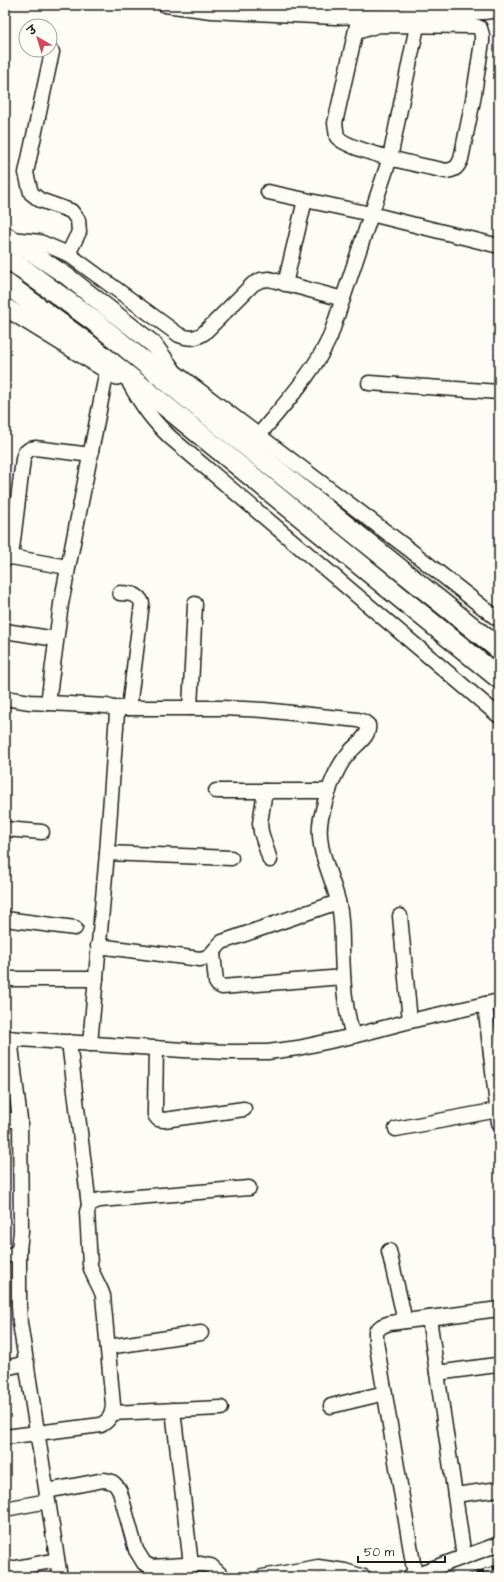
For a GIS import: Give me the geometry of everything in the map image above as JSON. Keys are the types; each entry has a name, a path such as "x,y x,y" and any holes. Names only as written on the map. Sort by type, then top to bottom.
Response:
{"highway":[{"path":"7,243 94,321 499,649"},
{"path":"5,283 61,323 158,400 499,678"}],"main road":[{"path":"7,243 68,277 152,344 171,369 191,401"},
{"path":"5,307 158,400"}],"street":[{"path":"165,5 211,8 315,10 358,24 475,26 480,28 482,42 474,100 461,159 458,166 453,170 446,171 390,158 341,141 337,137 335,124 358,24"},
{"path":"358,24 403,10 484,12 499,10"},
{"path":"259,434 317,362 330,337 390,158 417,26"},
{"path":"51,58 26,173 31,193 40,200 71,211 78,220 79,232 68,254"},
{"path":"268,192 371,214 499,246"},
{"path":"285,284 305,200"},
{"path":"7,243 40,242 68,254 179,335 188,339 196,338 204,332 253,284 261,280 270,280 343,299"},
{"path":"171,369 259,434 499,620"},
{"path":"48,703 67,567 91,455 107,370"},
{"path":"369,383 499,392"},
{"path":"130,384 145,410 155,423 171,438 499,716"},
{"path":"67,567 8,558 25,453 30,449 35,448 91,455"},
{"path":"120,593 136,595 140,598 142,603 129,708"},
{"path":"190,708 195,604"},
{"path":"5,631 56,638"},
{"path":"5,698 48,703 107,706 112,708 264,710 364,722 368,725 369,730 366,736 353,748 339,768 329,791 321,819 320,843 338,902 347,1016 354,1036"},
{"path":"90,1044 118,718 117,713 112,708"},
{"path":"216,791 329,791"},
{"path":"265,791 260,823 261,832 270,860"},
{"path":"5,829 42,832"},
{"path":"107,853 231,858"},
{"path":"98,946 200,959 207,958 222,942 338,902"},
{"path":"400,916 410,1021"},
{"path":"5,919 76,928"},
{"path":"213,953 216,982 222,987 343,977"},
{"path":"5,979 96,979"},
{"path":"60,1577 19,1306 18,1250 21,1231 20,1120 7,1038 227,1052 268,1052 298,1048 354,1036 410,1021 499,1001"},
{"path":"396,1129 498,1117 494,1035 485,1004"},
{"path":"5,1437 101,1425 108,1421 114,1405 103,1296 101,1288 91,1270 90,1264 87,1212 89,1206 69,1042"},
{"path":"156,1048 154,1110 158,1119 164,1120 244,1109"},
{"path":"5,1120 20,1120"},
{"path":"89,1206 93,1202 100,1200 249,1188"},
{"path":"5,1256 14,1254 18,1250"},
{"path":"389,1251 405,1321"},
{"path":"499,1309 390,1322 382,1326 376,1332 376,1341 412,1576 499,1544"},
{"path":"429,1318 464,1557"},
{"path":"108,1347 201,1333"},
{"path":"5,1368 27,1363"},
{"path":"437,1373 496,1365"},
{"path":"331,1406 385,1393"},
{"path":"112,1413 221,1408"},
{"path":"173,1410 191,1565"},
{"path":"5,1509 104,1480 111,1481 120,1492 136,1550 144,1563 151,1567 201,1564 211,1566 224,1577"},
{"path":"455,1495 499,1489"},
{"path":"5,1570 57,1560"},
{"path":"262,1577 318,1567 345,1571 364,1577"}],"railway":[{"path":"467,1577 499,1566"},
{"path":"491,1577 499,1574"}]}
